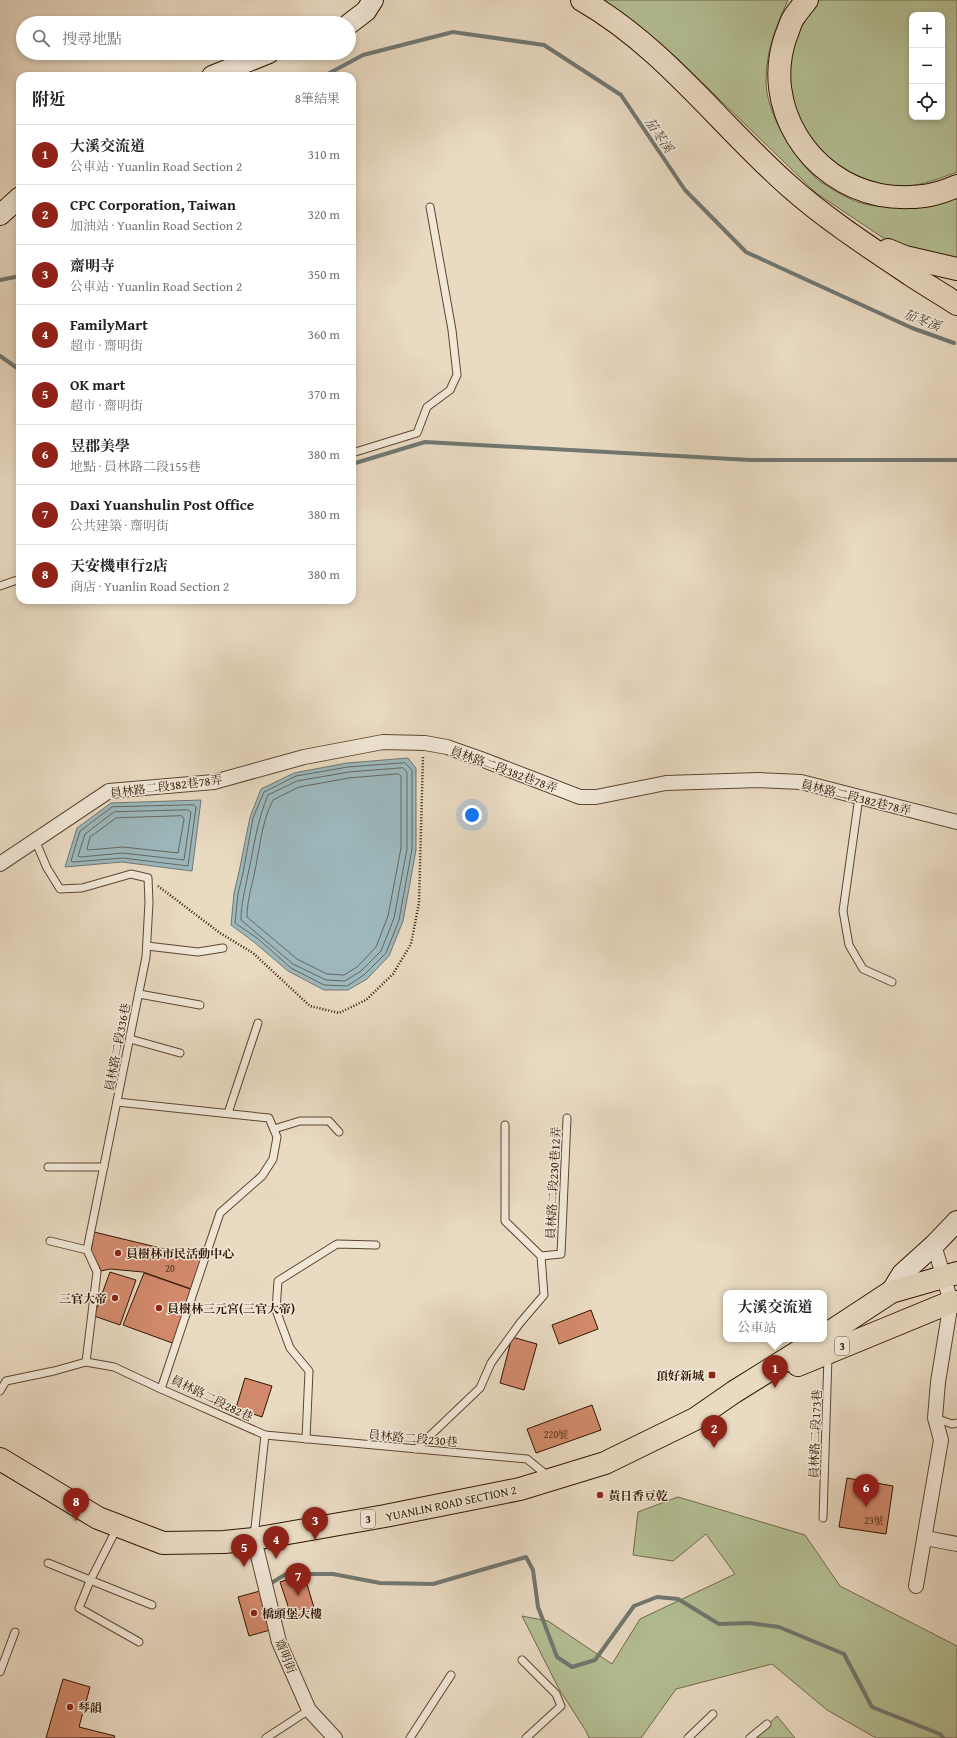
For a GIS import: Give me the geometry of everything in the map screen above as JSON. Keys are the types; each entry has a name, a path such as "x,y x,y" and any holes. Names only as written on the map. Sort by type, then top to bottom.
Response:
{"main road":[{"path":"582,0 626,28 654,52 686,82 743,143 783,181 840,227 957,304"},
{"path":"807,0 794,17 782,48 778,79 783,110 795,134 812,158 831,175 858,188 880,195 909,197 934,194 957,186"},
{"path":"840,227 905,257 957,269"},
{"name":"YUANLIN ROAD SECTION 2","path":"827,1340 891,1292 950,1274"},
{"name":"YUANLIN ROAD SECTION 2","path":"827,1341 954,1302"},
{"name":"YUANLIN ROAD SECTION 2","path":"0,1459 98,1518 163,1544 254,1540 520,1489 604,1463 695,1419 734,1392 824,1342"}],"street":[{"path":"356,19 366,11 373,0"},
{"path":"222,72 252,60"},
{"path":"0,215 16,201"},
{"name":"員林路二段382巷78弄","path":"0,864 109,791 214,782 304,757 383,742 425,743 447,747 580,797 596,797 666,783 759,780 801,782 957,822"},
{"path":"891,1292 902,1274 934,1245 957,1220"},
{"path":"916,1586 942,1440 935,1418 938,1382 954,1302 950,1274 934,1245"},
{"path":"925,1538 957,1544"},
{"name":"齋明街","path":"254,1540 279,1642 309,1710 335,1738"}],"lane":[{"path":"356,452 417,433 428,407 450,390 457,375 452,330 430,207"},
{"path":"0,586 16,580"},
{"path":"859,797 843,911 849,945 863,969 892,982"},
{"path":"36,840 47,868 60,889 82,888 131,874 148,878"},
{"name":"員林路二段336巷","path":"87,1250 139,994 147,946 149,902 148,878"},
{"path":"147,946 198,952 223,948"},
{"path":"139,994 200,1005"},
{"path":"228,1113 258,1023"},
{"path":"130,1039 180,1053"},
{"path":"117,1102 269,1118 274,1129 300,1121 329,1120 339,1132"},
{"name":"員林路二段230巷12弄","path":"541,1256 560,1254 567,1118"},
{"name":"員林路二段230巷12弄","path":"416,1449 480,1388 491,1363 520,1323 544,1295 541,1256 505,1221 505,1124"},
{"name":"員林路二段282巷","path":"265,1436 161,1389 220,1213 262,1176 273,1159 277,1137 274,1129"},
{"path":"48,1167 104,1167"},
{"path":"50,1242 87,1250 97,1272 86,1362"},
{"path":"306,1439 309,1371 290,1348 276,1310 278,1281 337,1244 376,1245"},
{"name":"員林路二段173巷","path":"823,1518 824,1342"},
{"path":"0,1391 6,1381 54,1371 86,1362 114,1367 161,1389"},
{"path":"935,1418 952,1424 957,1423"},
{"path":"254,1540 265,1436"},
{"name":"員林路二段230巷","path":"265,1436 527,1459 551,1479"},
{"path":"118,1526 90,1581 79,1608 139,1642"},
{"path":"48,1562 90,1581 152,1605"},
{"path":"0,1672 15,1632"},
{"path":"522,1660 556,1694 560,1706 526,1738"},
{"path":"410,1738 451,1675"},
{"path":"266,1738 309,1710"},
{"path":"688,1738 713,1714"},
{"path":"750,1738 766,1724"}],"path":[{"path":"148,878 220,933 253,953 310,1006 339,1013 366,1000 393,974 411,944 419,903 423,754 425,743"}],"green space":[{"path":"603,0 788,0 772,39 766,70 766,81 767,93 771,107 782,134 790,147 807,169 819,181 854,201 869,205 894,206 920,204 957,198 957,259 920,252 885,239 816,193 678,59 638,25"},
{"path":"819,0 957,0 957,172 929,182 910,186 890,187 862,179 830,159 816,146 796,114 790,96 787,77 792,50 797,35 804,19"},
{"path":"678,1497 805,1535 840,1586 957,1646 957,1738 876,1738 827,1710 772,1664 676,1689 641,1738 589,1738 559,1689 522,1616 548,1621 612,1664 640,1619 735,1574 706,1534 673,1561 633,1555 638,1512"},
{"path":"777,1716 795,1738 754,1738"}],"water":[{"path":"408,758 416,768 416,850 403,921 389,956 367,979 348,990 324,990 288,971 254,942 231,925 234,893 250,817 261,789 294,773 347,763"},
{"path":"201,800 192,871 122,862 65,867 77,828 111,803"}],"building":[{"path":"94,1232 202,1258 194,1290 143,1272 110,1269 101,1271 91,1251"},
{"name":"三官大帝","path":"110,1272 136,1280 120,1325 94,1316"},
{"name":"員樹林三元宮(三官大帝)","path":"144,1273 193,1290 175,1344 123,1325"},
{"path":"591,1310 598,1329 559,1344 552,1325"},
{"path":"512,1337 537,1344 524,1390 500,1383"},
{"path":"245,1378 272,1386 262,1417 236,1408"},
{"path":"592,1405 601,1430 536,1453 527,1429"},
{"path":"847,1478 893,1486 886,1534 839,1527"},
{"path":"304,1574 315,1611 292,1618 280,1582"},
{"name":"橋頭堡大樓","path":"260,1591 270,1630 249,1636 238,1597"},
{"name":"琴韻","path":"63,1679 90,1687 79,1727 115,1736 114,1738 46,1738"}],"waterway":[{"name":"茄苳溪","path":"356,59 363,55 453,32 544,45 621,95 685,190 746,252 912,328 954,343"},
{"name":"茄苳溪","path":"331,72 354,60"},
{"name":"茄苳溪","path":"0,280 16,277"},
{"path":"0,356 16,367"},
{"path":"356,463 425,442 750,460 957,460"},
{"path":"273,1582 286,1574 333,1574 380,1583 433,1584 526,1557 533,1570 538,1607 557,1657 572,1667 595,1660 634,1606 657,1597 678,1599 719,1624 750,1623 779,1627 844,1654 872,1707 940,1734 943,1738"}],"place":[{"name":"員樹林市民活動中心","path":"118,1253"},
{"name":"三官大帝","path":"115,1298"},
{"name":"員樹林三元宮(三官大帝)","path":"159,1308"},
{"name":"頂好新城","path":"712,1375"},
{"name":"大溪交流道","path":"775,1388"},
{"name":"CPC Corporation, Taiwan","path":"714,1448"},
{"name":"黃日香豆乾","path":"600,1495"},
{"name":"昱郡美學","path":"866,1507"},
{"name":"天安機車行2店","path":"76,1521"},
{"name":"齋明寺","path":"315,1540"},
{"name":"FamilyMart","path":"276,1559"},
{"name":"OK mart","path":"244,1567"},
{"name":"Daxi Yuanshulin Post Office","path":"298,1596"},
{"name":"橋頭堡大樓","path":"254,1613"},
{"name":"琴韻","path":"70,1707"}]}
